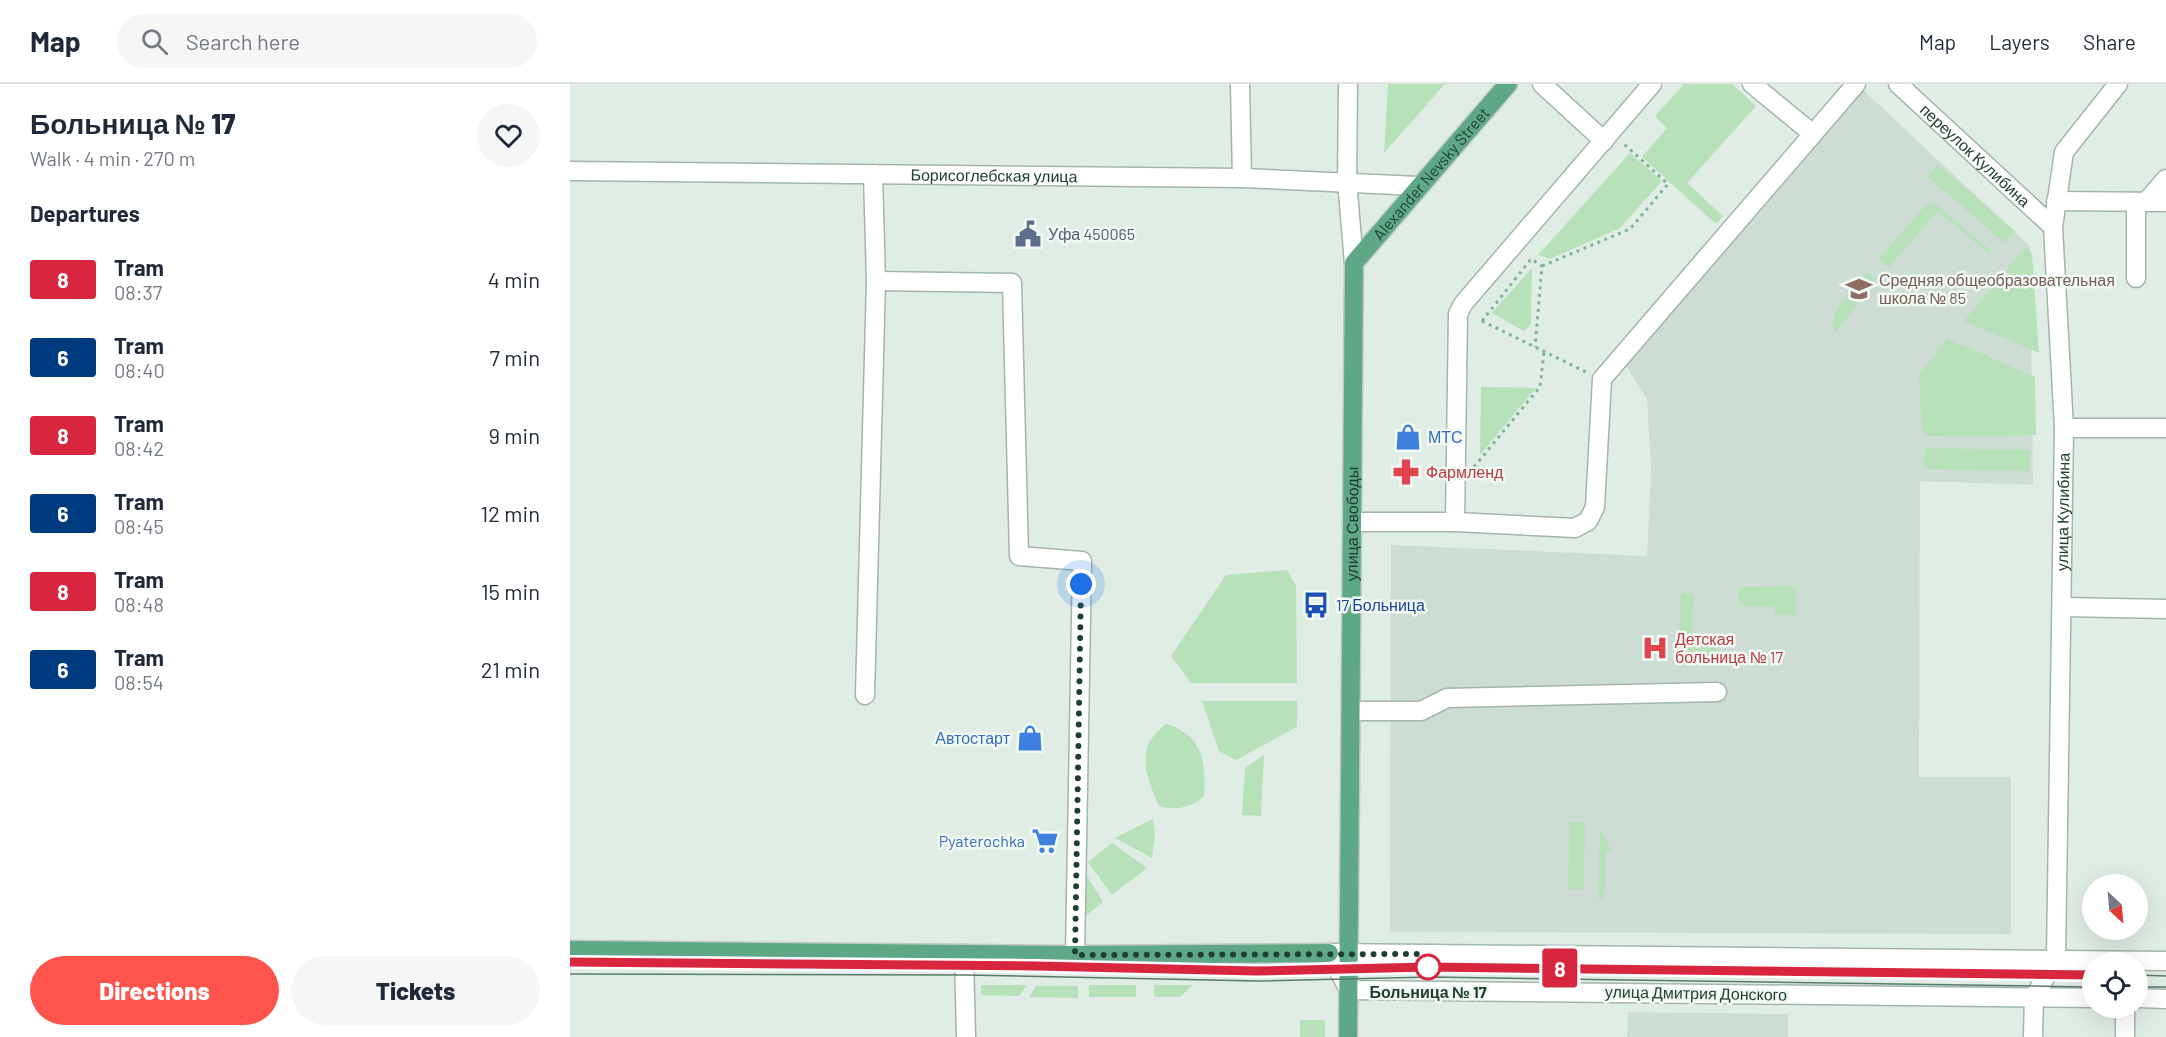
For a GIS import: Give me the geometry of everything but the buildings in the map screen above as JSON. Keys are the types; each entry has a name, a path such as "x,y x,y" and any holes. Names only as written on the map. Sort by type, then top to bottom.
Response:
{"main road":[{"name":"Alexander Nevsky Street","path":"1354,263 1508,84"},
{"name":"улица Свободы","path":"1348,1037 1354,263"},
{"path":"570,950 1075,955 1329,953"}],"street":[{"path":"1240,84 1242,178"},
{"name":"улица Свободы","path":"1348,84 1347,181 1354,263"},
{"path":"1542,84 1607,136"},
{"path":"1455,522 1456,326 1460,311 1652,84"},
{"path":"1752,84 1813,134"},
{"path":"1352,522 1455,522 1575,528 1588,521 1595,507 1602,380 1856,84"},
{"name":"переулок Кулибина","path":"1898,84 2053,227"},
{"name":"улица Кулибина","path":"2056,959 2064,428 2053,227 2064,152 2118,84"},
{"name":"Борисоглебская улица","path":"570,171 1242,178 1418,186"},
{"path":"866,695 876,281 873,174"},
{"path":"2136,278 2141,202 2166,179"},
{"path":"2056,201 2166,202"},
{"path":"876,281 1012,283 1019,556 1082,561 1075,955"},
{"path":"2064,428 2166,428"},
{"path":"2063,607 2166,609"},
{"path":"1351,711 1421,711 1447,698 1718,692"},
{"path":"1349,990 1329,953 2166,961"},
{"path":"964,954 966,1037"},
{"path":"2033,1037 2034,997 2056,959"},
{"name":"улица Дмитрия Донского","path":"1349,990 2082,998"},
{"path":"2148,999 2166,999"},
{"path":"2125,1018 2125,1037"}],"path":[{"path":"1542,266 1630,229 1668,184 1607,136"},
{"path":"1482,321 1531,259 1542,266"},
{"path":"1535,347 1542,266"},
{"path":"1460,311 1602,380"},
{"path":"1455,489 1540,387 1544,352"}],"shaded area":[{"name":"Детская больница № 17","path":"1862,89 2030,246 2033,485 1920,481 1919,777 2011,777 2011,934 1390,932 1391,545 1647,556 1651,469 1647,399 1624,363"},
{"path":"1628,1012 1788,1014 1788,1037 1627,1037"}],"green space":[{"path":"1388,84 1445,84 1384,153"},
{"path":"1684,84 1732,84 1756,106 1687,183 1723,216 1716,224 1642,157 1667,128 1655,116"},
{"path":"1630,153 1662,181 1620,228 1550,259 1538,255"},
{"path":"1938,165 2015,231 2005,243 1928,177"},
{"path":"1931,202 1991,251 1989,254 1938,211 1889,267 1879,259"},
{"path":"2025,247 2032,253 2039,353 1964,321"},
{"path":"1532,268 1531,324 1524,331 1492,313"},
{"path":"1867,272 1877,279 1835,333 1834,317 1838,309"},
{"path":"1948,339 2035,377 2036,435 1927,436 1922,429 1919,374"},
{"path":"1481,387 1536,388 1480,455"},
{"path":"1925,448 2030,450 2029,471 1924,469"},
{"path":"1287,570 1296,586 1297,683 1191,683 1171,656 1226,575"},
{"path":"1793,586 1796,588 1796,615 1775,615 1775,607 1742,606 1739,603 1739,589 1743,587"},
{"path":"1681,593 1693,594 1692,634 1717,635 1716,660 1713,663 1680,662 1678,659"},
{"path":"1202,701 1297,701 1297,727 1236,760 1219,751"},
{"path":"1166,724 1188,735 1195,742 1203,761 1204,796 1183,807 1159,806 1147,772 1145,762 1149,742"},
{"path":"1264,755 1261,816 1242,815 1245,768"},
{"path":"1153,819 1155,833 1152,858 1115,838"},
{"path":"1570,822 1585,822 1584,889 1568,889"},
{"path":"1600,829 1612,851 1606,851 1604,899 1598,898"},
{"path":"1112,843 1147,868 1112,895 1088,862"},
{"path":"1083,869 1103,902 1083,918"},
{"path":"981,985 1027,985 1019,996 981,995"},
{"path":"1089,985 1136,985 1136,997 1089,997"},
{"path":"1154,985 1193,985 1180,997 1154,997"},
{"path":"1036,986 1078,986 1078,998 1029,997"},
{"path":"1300,1020 1325,1020 1325,1037 1300,1037"}],"tram line":[{"path":"570,962 965,965 1255,971 1428,967 2082,975"},
{"name":"8","path":"570,962 1132,967 1256,971 1428,967 2082,975"},
{"path":"570,974 965,975 1258,981 1431,977 2082,987"},
{"path":"2148,975 2166,976"},
{"path":"2148,987 2166,987"}],"place":[{"name":"Уфа 450065","path":"1028,234"},
{"name":"Средняя общеобразовательная школа № 85","path":"1859,289"},
{"name":"МТС","path":"1408,437"},
{"name":"Фармленд","path":"1406,472"},
{"name":"17 Больница","path":"1316,605"},
{"name":"Детская больница № 17","path":"1655,648"},
{"name":"Автостарт","path":"1030,738"},
{"name":"Pyaterochka","path":"1045,841"},
{"name":"Больница № 17","path":"1428,967"}],"route":[{"path":"1081,584 1075,955 1420,954 1428,967"}]}
